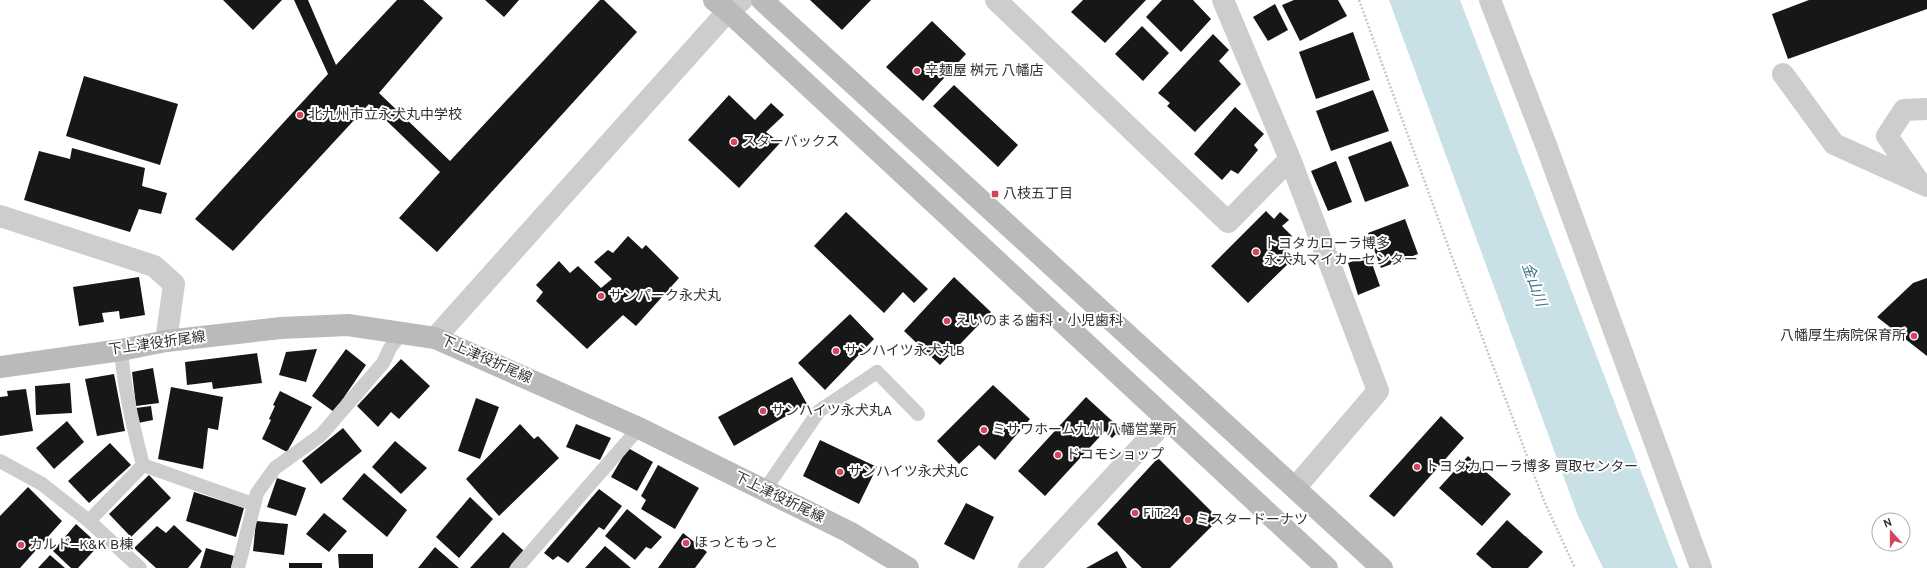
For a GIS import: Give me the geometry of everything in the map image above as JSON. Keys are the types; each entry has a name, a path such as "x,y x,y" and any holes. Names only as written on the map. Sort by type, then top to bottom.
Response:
{"street":[{"path":"762,0 1382,568"},
{"path":"996,0 1228,222 1290,159"},
{"path":"1223,0 1290,159 1378,391 1295,488"},
{"path":"1490,0 1549,152 1701,568"},
{"path":"435,338 728,4 1166,420 1328,568"},
{"path":"1783,74 1834,144 1924,185"},
{"path":"1924,185 1887,136 1904,110 1927,109"},
{"path":"0,216 154,266 174,284 166,341"},
{"name":"下上津役折尾線","path":"0,367 121,350 166,341 281,328 348,325 435,338 640,428 849,532 908,568"},
{"path":"1029,568 1166,420"}],"lane":[{"path":"238,568 257,493 275,468 322,435 383,363 390,348 401,334"},
{"path":"121,350 122,368 132,422 143,464"},
{"path":"764,491 819,411 877,372 918,414"},
{"path":"517,568 640,428"},
{"path":"0,461 42,484 89,521 140,568"},
{"path":"143,464 253,504"},
{"path":"89,521 143,464"}],"path":[{"path":"1359,0 1452,257 1544,501 1575,568"}],"water":[{"name":"金山川","path":"1389,0 1460,0 1678,568 1603,568 1578,516"}],"building":[{"path":"223,0 282,0 253,30"},
{"path":"294,0 308,0 336,65 397,0 423,0 443,18 379,93 450,161 600,0 604,0 637,32 437,252 399,218 440,172 369,104 233,251 195,219 328,74"},
{"path":"485,0 519,0 504,17"},
{"path":"810,0 871,0 842,30"},
{"path":"1083,0 1146,0 1105,43 1071,12"},
{"path":"1162,0 1193,0 1211,19 1181,52 1146,17"},
{"path":"1294,0 1338,0 1347,16 1300,41 1282,5"},
{"path":"1809,0 1927,0 1927,9 1788,59 1772,14"},
{"path":"1275,4 1288,30 1268,41 1253,17"},
{"path":"932,21 966,54 923,101 886,67"},
{"path":"1142,26 1169,53 1143,81 1115,54"},
{"path":"1353,32 1370,80 1316,99 1299,52"},
{"path":"1213,34 1229,50 1219,61 1241,84 1195,132 1167,106 1170,103 1158,93"},
{"path":"84,76 178,104 160,165 66,136"},
{"path":"954,85 1018,145 998,167 933,106"},
{"path":"1373,90 1389,131 1331,151 1316,111"},
{"name":"スターバックス","path":"729,95 755,120 771,103 784,115 766,132 780,143 739,188 688,140"},
{"path":"1235,107 1264,134 1254,145 1258,150 1238,174 1231,170 1222,180 1194,154"},
{"path":"1391,141 1409,186 1365,202 1348,157"},
{"path":"72,148 145,168 142,186 167,193 161,214 139,209 130,232 24,200 39,151 70,159"},
{"path":"1336,161 1352,202 1328,211 1311,171"},
{"name":"トヨタカローラ博多 永犬丸マイカーセンター","path":"1266,211 1274,219 1280,212 1289,220 1282,226 1292,236 1282,246 1294,258 1248,303 1211,266"},
{"path":"846,212 928,289 914,303 903,292 884,313 814,246"},
{"path":"1405,219 1418,254 1381,268 1368,233"},
{"name":"サンパーク永犬丸","path":"628,236 642,249 646,245 679,278 636,326 623,315 587,349 536,301 543,292 536,285 559,261 570,273 578,266 601,288 612,279 594,262 608,250 613,253"},
{"path":"1369,255 1380,286 1358,295 1348,263"},
{"path":"139,277 145,315 120,319 119,311 102,313 104,322 79,326 73,287"},
{"name":"えいのまる歯科・小児歯科","path":"954,277 991,312 940,365 904,331"},
{"name":"八幡厚生病院保育所","path":"1927,278 1927,356 1877,317 1913,283"},
{"name":"サンハイツ永犬丸B","path":"850,314 874,339 825,390 798,363"},
{"path":"317,349 306,382 279,375 286,352"},
{"path":"346,349 366,365 334,412 312,396"},
{"path":"257,353 262,383 213,389 212,382 187,385 185,362"},
{"path":"401,359 430,386 399,419 391,412 378,427 357,406"},
{"path":"153,368 159,403 136,406 132,372"},
{"path":"114,374 125,431 97,436 85,379"},
{"name":"サンハイツ永犬丸A","path":"792,377 807,404 734,446 718,417"},
{"path":"70,383 72,413 36,415 35,386"},
{"name":"ミサワホーム九州 八幡営業所","path":"993,385 1030,419 995,460 979,445 959,464 937,441"},
{"path":"171,387 223,397 218,430 208,428 203,469 158,459"},
{"path":"26,389 33,431 0,436 0,397 8,396 7,391"},
{"path":"280,391 312,407 287,452 262,439 271,420 269,419 275,406 273,405"},
{"name":"ドコモショップ","path":"1086,397 1121,429 1112,438 1105,431 1045,496 1018,471"},
{"path":"476,398 499,407 480,459 458,451"},
{"path":"151,406 153,420 138,423 136,408"},
{"name":"トヨタカローラ博多 買取センター","path":"1441,416 1464,438 1394,517 1369,496"},
{"path":"67,421 84,442 54,469 36,448"},
{"path":"520,424 534,439 538,436 559,458 499,516 466,479"},
{"path":"576,424 611,438 600,460 566,447"},
{"path":"343,428 362,451 321,484 302,461"},
{"name":"サンハイツ永犬丸C","path":"820,440 877,467 859,504 803,476"},
{"path":"395,441 427,468 401,494 372,467"},
{"path":"110,443 131,465 89,503 68,481"},
{"path":"628,448 653,462 637,491 611,477"},
{"path":"1468,456 1511,494 1482,526 1439,488"},
{"path":"1158,458 1219,519 1170,568 1142,568 1097,524"},
{"path":"658,465 699,488 675,529 641,509 646,500 641,496"},
{"path":"364,473 407,510 387,537 342,499"},
{"path":"149,475 171,498 131,537 109,514"},
{"path":"277,478 306,488 296,516 267,507"},
{"name":"カルド―K&K B棟","path":"28,487 62,521 20,568 0,568 0,516"},
{"path":"599,489 622,506 604,530 599,527 568,563 558,556 553,560 544,553"},
{"path":"194,492 244,508 236,537 186,521"},
{"path":"470,497 493,519 459,558 436,537"},
{"path":"966,503 994,517 974,560 944,544"},
{"path":"627,509 662,537 651,549 646,547 635,560 605,536"},
{"path":"324,513 347,531 329,552 306,534"},
{"path":"1507,520 1543,552 1528,568 1492,568 1476,554"},
{"path":"256,521 288,524 284,555 253,551"},
{"path":"76,524 99,545 78,568 71,568 53,551"},
{"path":"174,525 202,551 188,568 156,568 134,548 157,526 166,533"},
{"path":"503,532 524,551 509,568 470,568"},
{"name":"ほっともっと","path":"683,533 707,552 695,568 658,568"},
{"path":"605,546 631,568 585,568"},
{"path":"435,547 459,568 418,568"},
{"path":"206,548 234,556 231,568 200,568"},
{"path":"1117,551 1127,568 1086,568"},
{"path":"338,554 373,554 373,568 339,568"},
{"path":"50,555 65,568 38,568"},
{"path":"289,563 322,563 322,568 289,568"}],"place":[{"name":"辛麺屋 桝元 八幡店","path":"917,71"},
{"name":"北九州市立永犬丸中学校","path":"300,115"},
{"name":"スターバックス","path":"734,142"},
{"name":"八枝五丁目","path":"995,194"},
{"name":"トヨタカローラ博多 永犬丸マイカーセンター","path":"1256,252"},
{"name":"サンパーク永犬丸","path":"601,296"},
{"name":"えいのまる歯科・小児歯科","path":"947,321"},
{"name":"八幡厚生病院保育所","path":"1914,336"},
{"name":"サンハイツ永犬丸B","path":"836,351"},
{"name":"サンハイツ永犬丸A","path":"763,411"},
{"name":"ミサワホーム九州 八幡営業所","path":"984,430"},
{"name":"ドコモショップ","path":"1058,455"},
{"name":"トヨタカローラ博多 買取センター","path":"1417,467"},
{"name":"サンハイツ永犬丸C","path":"840,472"},
{"name":"FiT24","path":"1135,513"},
{"name":"ミスタードーナツ","path":"1188,520"},
{"name":"ほっともっと","path":"686,543"},
{"name":"カルド―K&K B棟","path":"21,545"}]}
